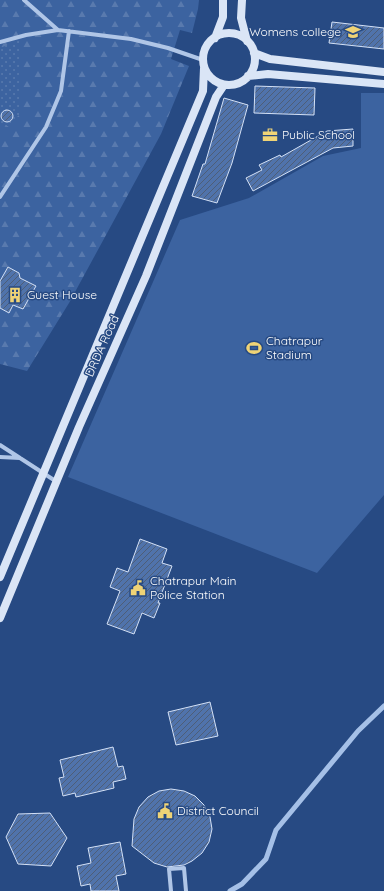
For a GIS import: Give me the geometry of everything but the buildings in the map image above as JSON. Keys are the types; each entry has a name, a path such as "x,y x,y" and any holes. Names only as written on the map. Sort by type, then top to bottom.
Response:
{"main road":[{"path":"214,38 223,18 224,0"},
{"path":"242,0 241,18 247,41 254,53 253,69 248,76 233,85 224,84 213,80 204,64 204,51 208,44 214,38 222,34 235,34 247,41"},
{"path":"254,53 270,59 384,72"},
{"name":"DRDA Road","path":"0,577 203,91 204,64"},
{"path":"248,76 268,74 384,84"},
{"name":"DRDA Road","path":"0,618 79,427 146,276 216,97 224,84"}],"street":[{"path":"24,0 58,30"},
{"path":"0,42 26,35 58,30 69,31 131,39 204,64"},
{"path":"0,197 46,127 61,91 69,31"},
{"path":"0,445 57,482"},
{"path":"0,457 21,458"},
{"path":"172,891 169,869 184,868 186,891"}],"green space":[{"path":"0,0 199,0 192,33 180,30 171,59 189,66 161,134 69,303 27,371 0,364"},
{"path":"20,40 21,113 8,126 0,128 0,48"},
{"name":"Chatrapur Stadium","path":"361,93 384,93 384,495 317,573 68,477 180,220 249,198 323,156 361,148"}],"waterway":[{"path":"230,891 242,884 266,859 276,830 358,731 384,706"}],"place":[{"name":"Womens college","path":"353,32"},
{"name":"Public School","path":"270,135"},
{"name":"Guest House","path":"15,295"},
{"name":"Chatrapur Stadium","path":"254,348"},
{"name":"Chatrapur Main Police Station","path":"138,588"},
{"name":"District Council","path":"165,811"}]}
